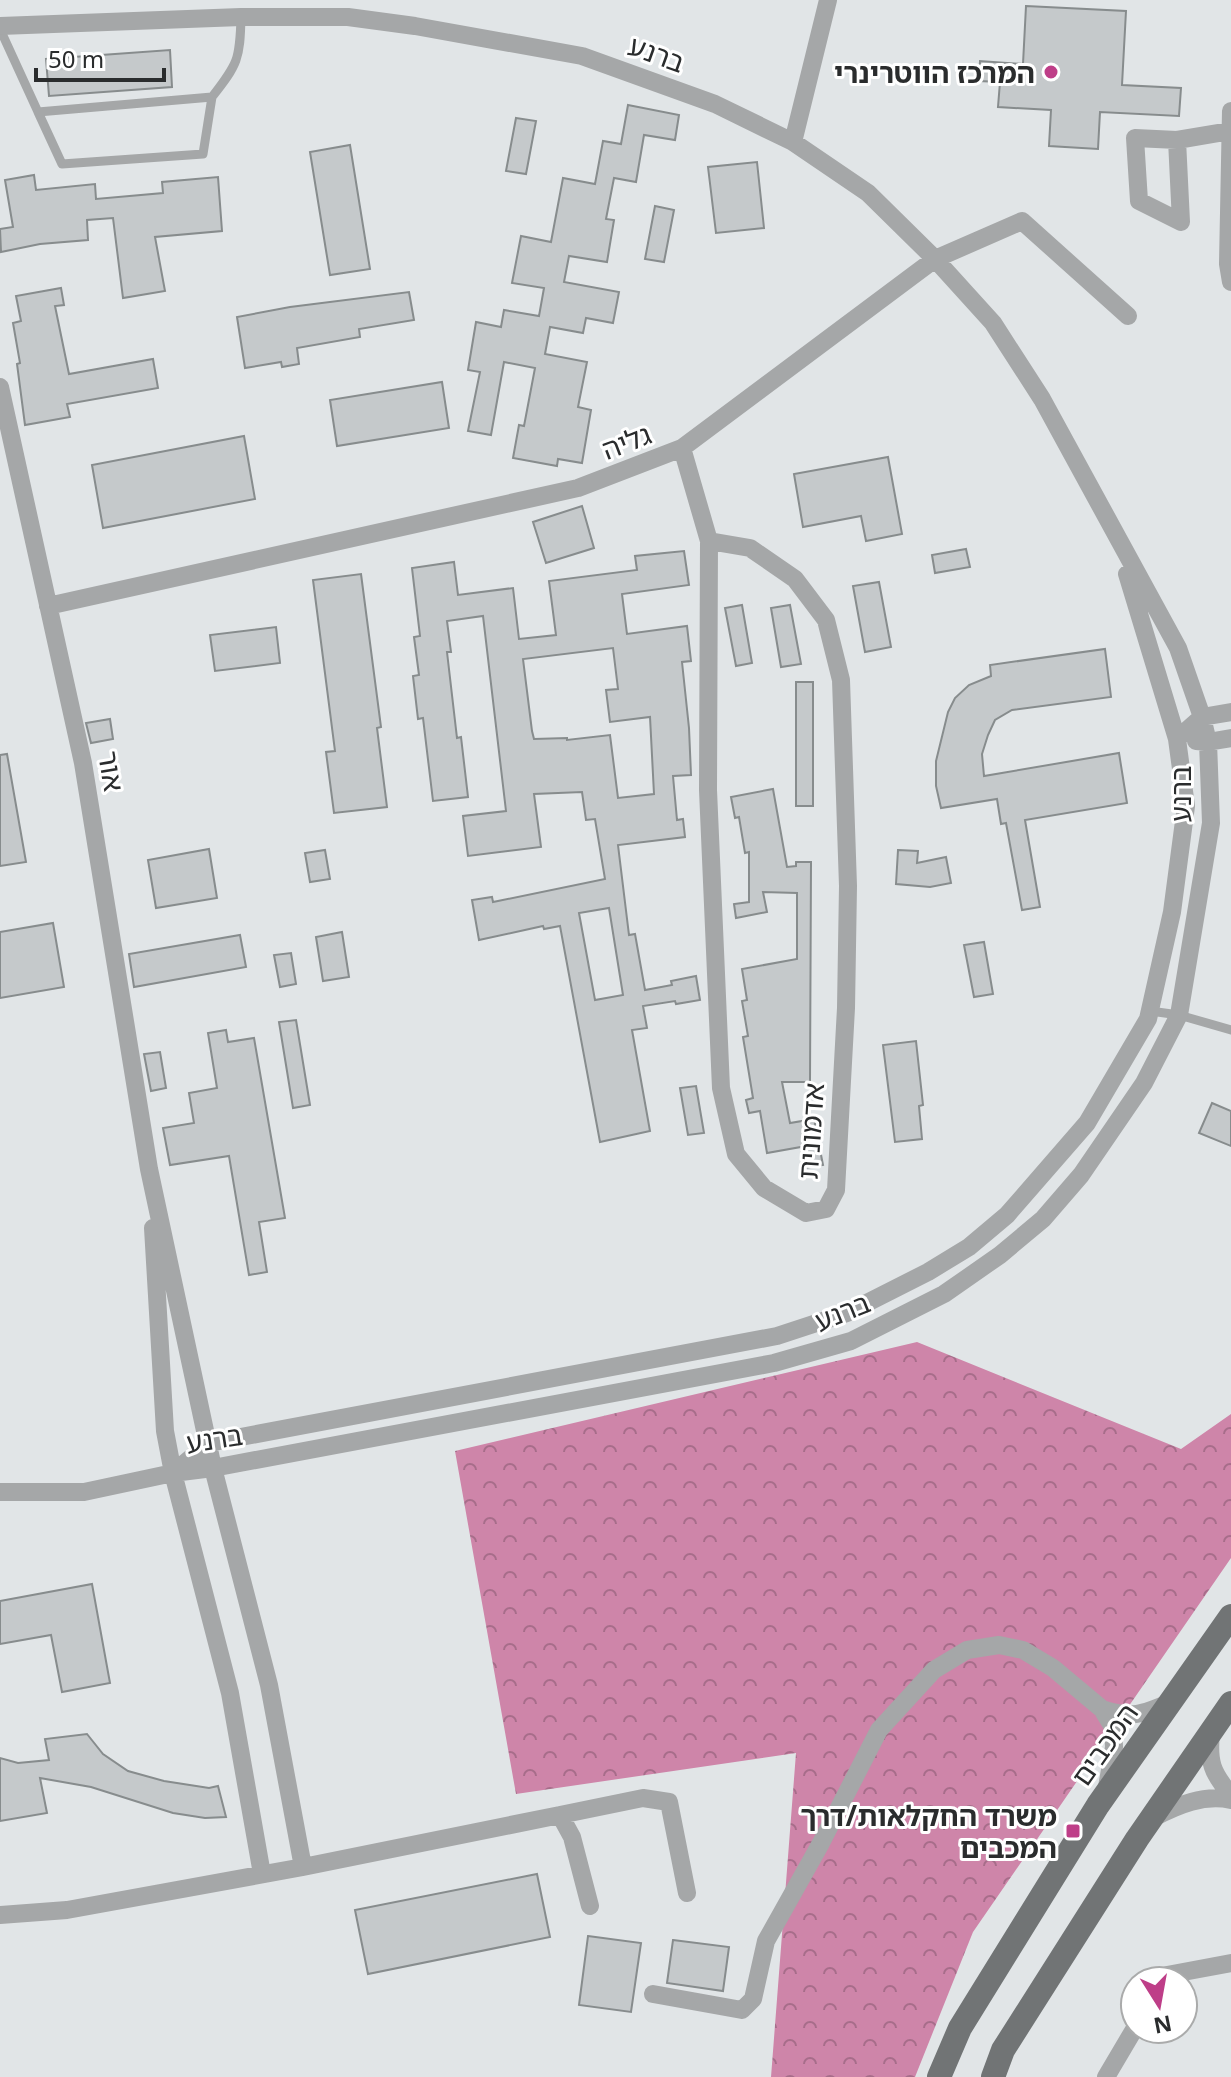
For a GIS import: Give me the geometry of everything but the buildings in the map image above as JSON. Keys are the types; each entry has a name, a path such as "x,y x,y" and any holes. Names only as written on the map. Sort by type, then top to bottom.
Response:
{"main road":[{"name":"המכבים","path":"939,2077 960,2028 1106,1794 1231,1616"},
{"path":"993,2077 1003,2050 1151,1819 1231,1703"}],"street":[{"path":"793,142 828,0"},
{"name":"ברנע","path":"0,28 241,17 348,17 415,26 582,56 715,104 793,142 868,193 935,259 993,323 1042,399 1178,648 1208,742 1211,823 1179,1015 1144,1083 1081,1175 1043,1219 1000,1255 944,1294 851,1341 774,1363 173,1473"},
{"path":"1231,111 1228,264 1231,282"},
{"path":"1177,140 1181,222 1139,201 1135,138 1177,140 1230,131"},
{"name":"גליה","path":"48,606 578,488 682,448 935,259 1022,221 1128,316"},
{"name":"אור","path":"0,387 83,763 149,1169"},
{"name":"אדמונית","path":"682,448 709,541 708,790 721,1088 736,1154 764,1188 806,1213 826,1209 836,1190 846,1008 848,886 841,680 826,620 795,579 750,548 709,541"},
{"name":"ברנע","path":"173,1473 209,1443 777,1336 847,1313 928,1272 969,1247 1007,1215 1087,1123 1148,1019 1172,912 1186,806 1177,739 1134,592 1107,518"},
{"path":"1177,739 1202,717 1231,712"},
{"path":"1177,739 1208,742 1231,738"},
{"path":"149,1169 213,1468 269,1685 303,1867"},
{"path":"149,1169 165,1431 230,1693 262,1874"},
{"path":"863,1305 877,1328"},
{"path":"84,1492 173,1473"},
{"path":"0,1492 84,1492 135,1485 158,1489 172,1498 184,1515"},
{"path":"653,1994 742,2010 753,1999 766,1941 879,1730 934,1670 967,1650 999,1645 1023,1650 1053,1668 1102,1709 1113,1727 1114,1747 1106,1794"},
{"path":"1102,1709 1121,1715 1141,1715 1171,1702"},
{"path":"1211,1732 1209,1751 1214,1775 1231,1798"},
{"path":"1151,1819 1175,1807 1215,1797 1231,1798"},
{"path":"0,1915 67,1910 303,1867 643,1798 669,1802 687,1893"},
{"path":"560,1815 572,1837 590,1906"},
{"path":"1199,1969 1231,1963"},
{"path":"1106,2077 1125,2045"}],"lane":[{"path":"0,28 62,164 203,154 212,97 234,70 241,45 241,17"},
{"path":"38,112 212,97"},
{"path":"1150,1011 1179,1015 1231,1030"}],"green space":[{"path":"917,1342 1181,1449 1231,1414 1231,1558 973,1932 915,2077 771,2077 796,1753 516,1794 455,1451"}],"place":[{"name":"המרכז הווטרינרי","path":"1051,72"},
{"name":"משרד החקלאות/דרך המכבים","path":"1073,1831"}]}
